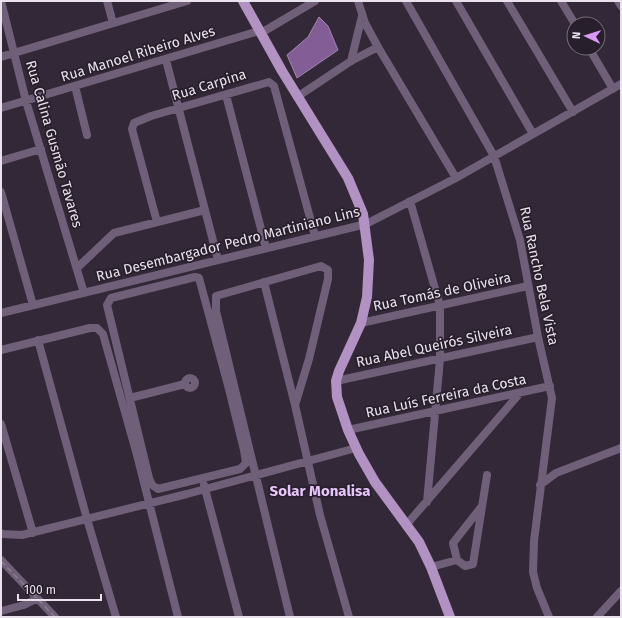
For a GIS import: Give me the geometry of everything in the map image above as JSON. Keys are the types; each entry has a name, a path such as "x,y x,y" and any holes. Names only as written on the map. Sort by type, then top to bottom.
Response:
{"main road":[{"path":"243,1 297,97 348,178 360,206 366,224 369,260 368,285 361,323 336,381 337,397 355,446 375,482 419,542 431,567 450,617"}],"street":[{"path":"107,1 113,23"},
{"path":"1,56 187,1"},
{"path":"260,32 314,1"},
{"path":"358,1 362,16 378,47 456,178"},
{"name":"Rua Rancho Bela Vista","path":"406,1 494,156 520,240 538,336 550,386 552,404 540,485 534,541 533,572 537,588 549,617"},
{"path":"456,1 533,134"},
{"path":"507,1 573,112"},
{"path":"561,1 570,16"},
{"path":"618,1 621,6"},
{"name":"Rua Calina Gusmão Tavares","path":"1,2 26,101 84,294"},
{"path":"351,61 362,16"},
{"name":"Rua Manoel Ribeiro Alves","path":"1,108 260,32"},
{"path":"297,97 351,61 378,47"},
{"path":"594,56 613,89"},
{"path":"166,60 218,260"},
{"name":"Rua Carpina","path":"157,222 138,154 133,125 141,119 269,82 274,85 315,236"},
{"name":"Rua Desembargador Pedro Martiniano Lins","path":"1,313 84,294 158,274 366,224 456,178 621,84"},
{"path":"75,86 87,135"},
{"path":"226,95 266,248"},
{"path":"1,161 41,149"},
{"path":"1,192 33,305"},
{"path":"410,201 440,306 440,359 427,502"},
{"path":"77,268 112,234 205,210"},
{"path":"290,617 216,311 216,296 321,266 328,270 329,273 309,359 296,405"},
{"path":"158,274 162,284"},
{"path":"194,277 199,279 239,427 245,454 245,466 240,469 167,487 158,489 154,487 149,478 130,398 107,305 110,299 114,296 162,284 194,277"},
{"path":"264,282 296,405 320,515 349,617"},
{"name":"Rua Tomás de Oliveira","path":"361,323 528,286"},
{"path":"1,350 90,328 97,328 103,334 137,455 178,617"},
{"name":"Rua Abel Queirós Silveira","path":"336,381 538,336"},
{"path":"38,340 86,517 116,617"},
{"path":"130,398 184,384"},
{"name":"Rua Luís Ferreira da Costa","path":"348,430 550,386"},
{"path":"407,524 520,393"},
{"path":"1,424 33,531"},
{"path":"1,533 14,535 33,531 205,487 355,446"},
{"path":"540,485 556,473 621,448"},
{"path":"482,506 453,543 458,560 465,566 470,566 475,561 487,475"},
{"path":"205,487 239,617"},
{"path":"1,560 36,599 55,617"},
{"path":"431,567 458,560"},
{"path":"597,617 621,591"},
{"path":"1,611 24,605 36,599"}],"shaded area":[{"path":"319,17 328,26 338,50 297,78 287,55 308,37"}],"railway":[{"path":"1,561 55,617"}],"district":[{"name":"Solar Monalisa","path":"320,491"}]}
